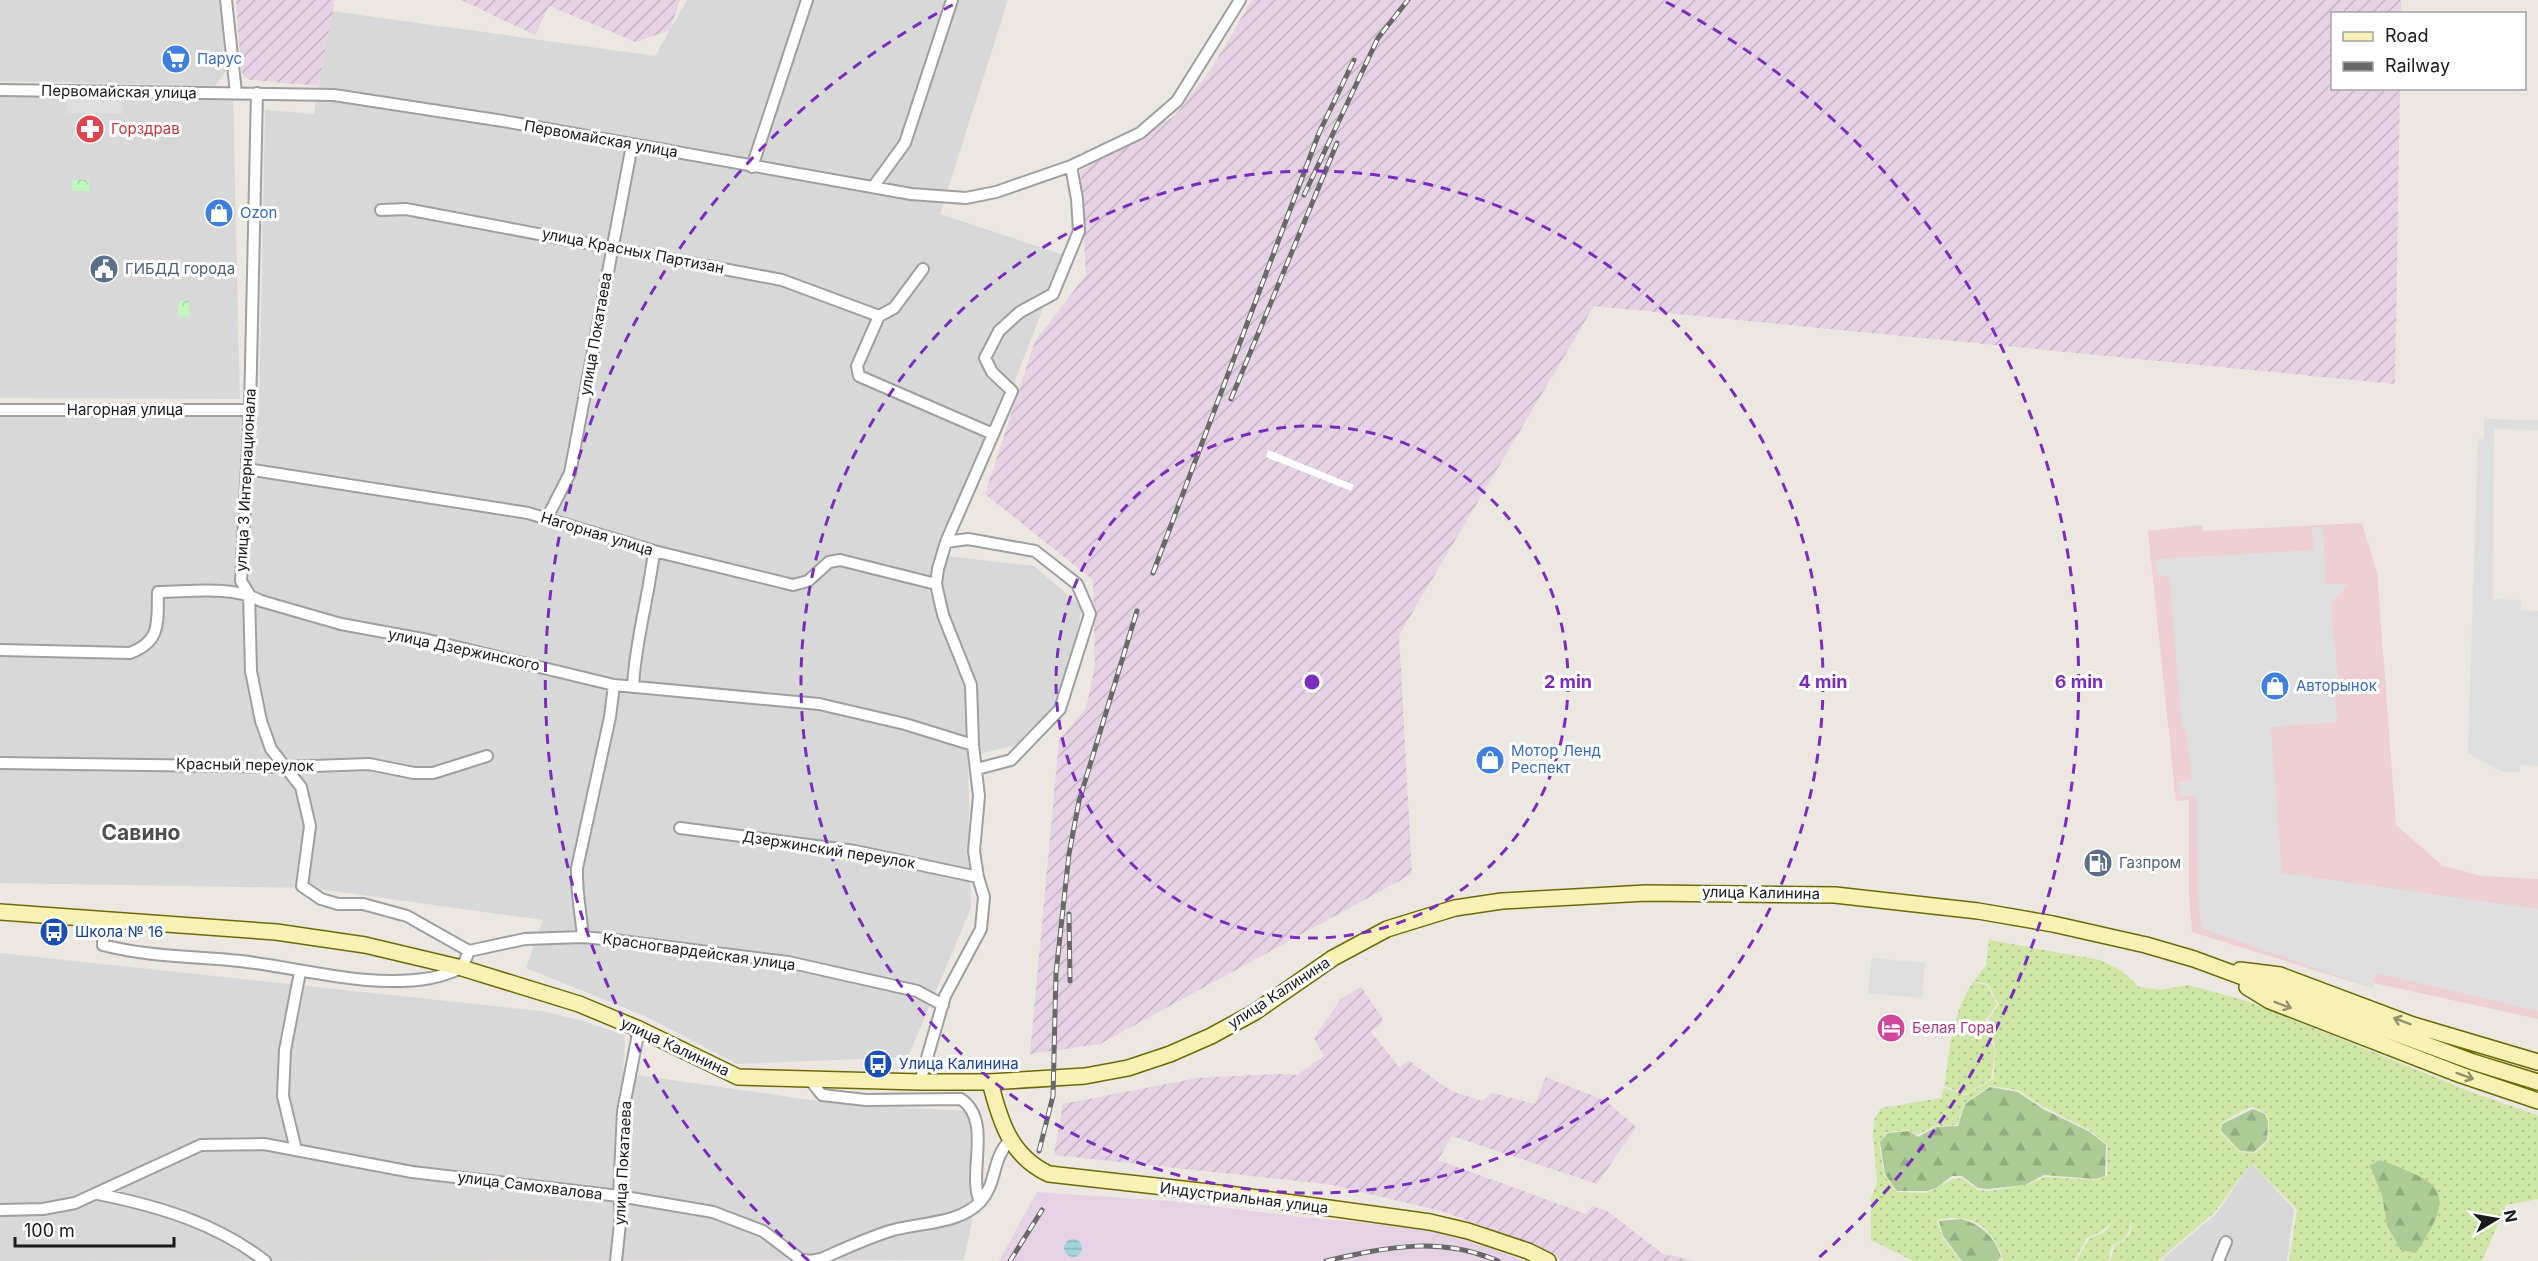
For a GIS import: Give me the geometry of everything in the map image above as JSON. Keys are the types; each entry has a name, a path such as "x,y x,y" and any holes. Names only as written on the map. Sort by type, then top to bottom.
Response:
{"main road":[{"name":"улица Калинина","path":"0,912 315,936 365,945 462,968 579,1004 639,1029 738,1077 810,1080 990,1082 1085,1076 1128,1068 1170,1054 1211,1036 1255,1012 1333,958 1387,929 1455,908 1502,901 1646,892 1825,895 1886,900 1978,910 2053,924 2146,945 2213,967"},
{"path":"2213,967 2280,975 2413,1025 2538,1061"},
{"path":"2213,967 2473,1062 2537,1082"},
{"path":"2213,967 2270,1000 2536,1102"},
{"name":"Индустриальная улица","path":"990,1082 1010,1140 1033,1166 1049,1174 1236,1195 1430,1222 1488,1237 1528,1251 1548,1261"}],"street":[{"path":"226,0 236,93"},
{"path":"752,167 807,0"},
{"path":"873,187 905,143 952,0"},
{"name":"Первомайская улица","path":"0,90 334,95 503,121 911,195 966,198 996,192 1071,166 1140,133 1177,101 1240,0"},
{"name":"улица 3 Интернационала","path":"257,93 250,410 241,581 249,594 250,671 261,721 271,749 302,788 310,826 302,886 329,902 382,908 407,916 469,951"},
{"name":"улица Покатаева","path":"547,518 570,473 632,145"},
{"path":"920,1082 943,1005 957,971 981,929 984,897 974,851 979,796 973,745 971,686 944,615 936,584 946,542 1012,391 992,372 985,358 999,331 1020,312 1053,294 1079,231 1077,199 1071,166"},
{"name":"улица Красных Партизан","path":"381,210 406,209 612,246 782,280 879,316"},
{"path":"922,269 894,308 879,316 857,366 859,376 993,434"},
{"name":"Нагорная улица","path":"0,410 250,410"},
{"name":"Нагорная улица","path":"247,469 547,518 654,551 793,585 808,581 829,562 840,561 936,584"},
{"path":"946,542 968,539 1035,551 1077,584 1090,614 1060,710 1011,760 977,770"},
{"path":"633,687 634,656 649,593 654,551"},
{"name":"улица Дзержинского","path":"0,650 130,653 144,648 155,636 158,592 229,592 249,594 261,601 279,604 340,624 428,640 614,685 819,704 905,724 973,745"},
{"path":"583,937 581,903 576,885 577,867 610,717 614,685"},
{"name":"Красный переулок","path":"0,763 285,767 369,764 414,774 433,773 487,756"},
{"name":"Дзержинский переулок","path":"680,828 855,851 978,877"},
{"path":"104,919 103,945 166,956 238,961 300,972 387,981 432,978 462,968 469,951"},
{"name":"Красногвардейская улица","path":"469,951 525,939 583,937 788,962 916,991 943,1005"},
{"path":"296,1150 283,1096 285,1050 300,972"},
{"name":"улица Покатаева","path":"616,1261 621,1214 623,1111 639,1029"},
{"path":"810,1080 822,1095 866,1101 962,1099 970,1105 977,1126 978,1198 980,1202"},
{"path":"980,1202 992,1183 999,1151 1010,1140"},
{"name":"улица Самохвалова","path":"0,1210 43,1209 75,1203 201,1145 264,1144 412,1172 620,1197 713,1212 763,1231 800,1259 810,1260 821,1259 890,1231 960,1216 980,1202"},
{"path":"98,1194 188,1217 251,1250 265,1261"},
{"path":"2218,1261 2226,1242"}],"shaded area":[{"path":"0,0 219,0 226,71 215,86 0,81"},
{"path":"236,0 335,0 318,86 250,80 244,76 241,71"},
{"path":"461,0 680,0 670,30 636,42 549,6 535,35"},
{"path":"687,0 1008,0 940,214 1064,255 946,556 1034,566 1082,607 1075,642 1055,705 1015,745 968,757 971,908 908,1057 737,1064 647,1017 526,968 543,920 310,888 0,883 0,415 259,416 265,110 314,114 331,11 655,56"},
{"path":"1252,0 2401,0 2401,12 2331,12 2331,90 2400,90 2395,384 1594,306 1399,635 1412,874 1100,1044 1030,1054 1059,740 1086,708 1095,665 1093,580 985,494 1035,341 1086,275 1080,171 1175,116 1213,66"},
{"path":"0,93 233,99 240,399 0,398"},
{"path":"67,96 122,97 122,114 67,113"},
{"path":"2484,419 2538,420 2538,430 2494,429 2493,599 2521,600 2521,610 2538,611 2538,766 2520,765 2519,772 2502,772 2468,753 2478,439 2484,439"},
{"name":"Авторынок","path":"2362,523 2377,572 2396,825 2443,866 2482,876 2538,879 2538,1019 2374,983 2372,988 2192,932 2189,894 2189,800 2176,801 2148,531 2202,525 2203,531"},
{"name":"Авторынок","path":"2312,527 2323,527 2326,584 2348,584 2331,604 2339,689 2334,690 2338,722 2271,727 2282,873 2538,909 2538,1011 2376,973 2372,988 2201,928 2198,896 2197,796 2180,796 2179,782 2192,780 2186,730 2182,728 2169,576 2157,575 2156,559 2313,550"},
{"path":"0,953 541,1011 584,1021 625,1036 623,1073 838,1104 969,1111 972,1221 964,1260 0,1261"},
{"path":"1872,958 1925,963 1922,998 1868,993"},
{"path":"1361,987 1384,1021 1371,1032 1399,1067 1409,1061 1451,1091 1482,1101 1492,1093 1535,1104 1546,1077 1606,1101 1636,1127 1597,1184 1452,1136 1438,1160 1586,1214 1592,1206 1607,1211 1663,1254 1695,1261 1562,1261 1519,1239 1441,1211 1327,1184 1054,1155 1063,1104 1197,1078 1297,1075 1324,1056 1314,1038 1341,999"},
{"path":"2251,1163 2294,1209 2287,1261 2160,1261 2217,1213"},
{"path":"1037,1192 1169,1201 1300,1217 1458,1232 1522,1261 999,1261"}],"green space":[{"path":"72,180 89,180 89,191 72,191"},
{"path":"179,301 189,301 189,316 178,317"},
{"path":"1989,940 2100,960 2122,971 2139,987 2160,990 2188,985 2247,1001 2474,1093 2534,1114 2538,1116 2538,1199 2506,1205 2482,1261 2289,1261 2297,1209 2251,1163 2215,1212 2158,1261 2110,1261 2115,1245 2128,1236 2132,1219 2126,1236 2112,1245 2108,1261 2076,1261 2089,1239 2104,1232 2121,1214 2102,1231 2087,1238 2074,1261 2000,1261 2003,1258 1986,1230 1970,1220 1949,1218 1937,1220 1942,1237 1961,1261 1913,1261 1871,1240 1871,1199 1877,1182 1874,1120 1881,1108 1941,1098 1944,1088 1966,1095 1993,1079 1996,1049 1986,1023 1999,1005 1988,984 1974,981 1986,965","holes":["1990,1086 2018,1090 2044,1107 2091,1131 2107,1145 2107,1176 2097,1180 2045,1177 2026,1185 1989,1191 1978,1190 1962,1178 1953,1179 1927,1193 1897,1192 1884,1175 1879,1143 1887,1132 1909,1130 1917,1135 1935,1126 1957,1125 1964,1104","2253,1107 2266,1113 2269,1121 2268,1141 2255,1153 2240,1152 2220,1132 2220,1124 2245,1109","2379,1160 2401,1250 2387,1226 2382,1195 2370,1166"]},
{"path":"1973,982 1987,985 1997,1005 1983,1023 1995,1050 1991,1079 1966,1094 1944,1086 1956,1019"},
{"path":"1990,1087 2018,1092 2043,1109 2090,1132 2106,1145 2105,1176 2096,1179 2044,1175 2025,1185 1988,1189 1978,1188 1962,1176 1952,1176 1936,1188 1927,1191 1897,1191 1885,1174 1880,1142 1888,1133 1909,1131 1918,1137 1936,1127 1958,1126 1965,1104"},
{"path":"2253,1109 2265,1114 2268,1121 2267,1140 2254,1152 2240,1151 2221,1131 2222,1124"},
{"path":"2379,1160 2418,1176 2430,1183 2437,1192 2439,1202 2437,1216 2416,1253 2401,1250 2387,1226 2382,1195 2370,1166"},
{"path":"1961,1219 1975,1224 1986,1232 1995,1243 2001,1257 1997,1261 1962,1261 1943,1236 1939,1221"}],"water":[{"path":"1073,1239 1079,1242 1082,1248 1079,1254 1073,1257 1067,1254 1064,1248 1067,1242"}],"pier":[{"path":"1268,450 1354,485 1351,491 1266,457"}],"railway":[{"path":"1304,195 1378,38 1408,0"},
{"path":"1153,573 1319,133 1354,60"},
{"path":"1231,399 1337,143"},
{"path":"1039,1151 1053,1096 1056,973 1069,854 1079,801 1137,611"},
{"path":"1069,914 1070,981"},
{"path":"1010,1261 1042,1210"},
{"path":"1326,1261 1413,1246 1455,1248 1498,1261"}],"place":[{"name":"Парус","path":"176,59"},
{"name":"Горздрав","path":"90,129"},
{"name":"Ozon","path":"219,213"},
{"name":"ГИБДД города","path":"104,269"},
{"name":"Авторынок","path":"2275,686"},
{"name":"Мотор Ленд Респект","path":"1490,760"},
{"name":"Газпром","path":"2098,863"},
{"name":"Школа № 16","path":"54,932"},
{"name":"Белая Гора","path":"1891,1028"},
{"name":"Улица Калинина","path":"878,1064"}],"district":[{"name":"Савино","path":"141,833"}]}
